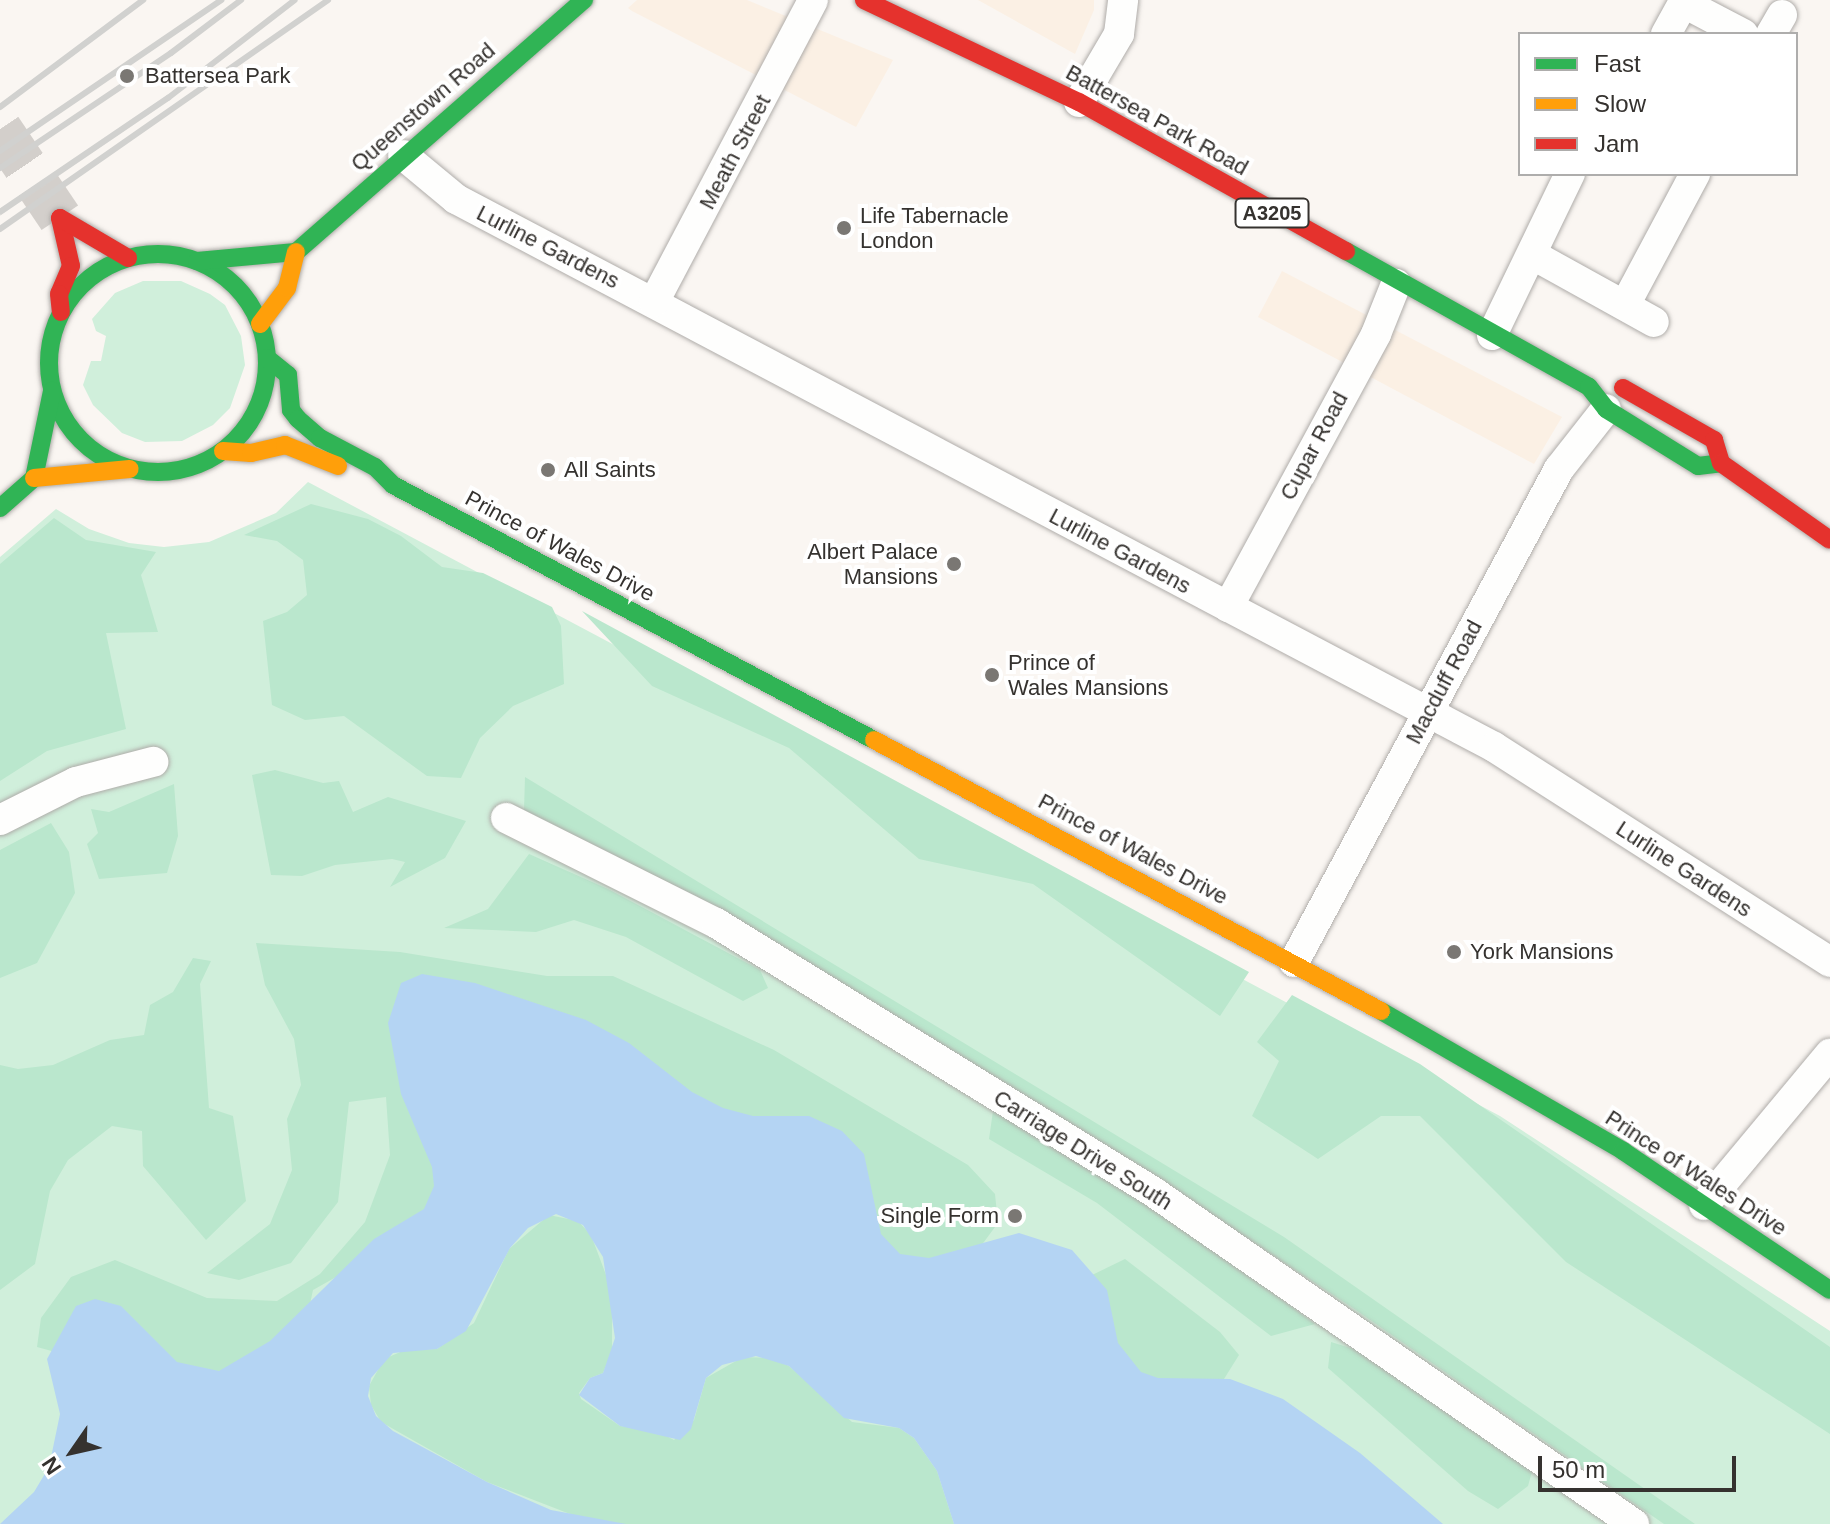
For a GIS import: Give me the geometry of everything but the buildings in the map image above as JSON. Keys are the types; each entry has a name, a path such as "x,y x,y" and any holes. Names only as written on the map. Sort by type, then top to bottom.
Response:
{"main road":[{"name":"Queenstown Road","path":"296,252 403,155 584,0"},
{"name":"Battersea Park Road","path":"864,0 1079,102 1396,284 1492,335 1598,398 1698,466 1721,463"},
{"path":"34,478 52,391 49,352 61,312 59,294 71,266 60,218 128,258"},
{"path":"61,312 90,278 128,258 163,254 197,261 296,252 287,288 260,324"},
{"path":"0,508 34,478 130,469 171,472 223,451 256,410 267,358 260,324 235,286 197,261"},
{"name":"Prince of Wales Drive","path":"267,358 288,375 291,410 298,419 320,438 375,467 393,485"},
{"name":"Battersea Park Road","path":"1598,398 1606,379 1678,417 1714,440 1721,463 1830,540"},
{"path":"52,391 61,414 83,443 130,469"},
{"name":"Prince of Wales Drive","path":"223,451 251,453 285,445 366,479 393,485 1294,962 1623,1151 1830,1290"}],"street":[{"name":"Meath Street","path":"654,302 813,0"},
{"path":"1079,102 1119,34 1123,0"},
{"path":"1667,32 1685,2 1739,32"},
{"name":"Lurline Gardens","path":"403,155 456,199 1494,747 1830,962"},
{"path":"1492,335 1569,176"},
{"path":"1625,305 1694,176"},
{"path":"1533,255 1654,322"},
{"name":"Cupar Road","path":"1228,607 1376,334 1396,284"},
{"name":"Macduff Road","path":"1294,962 1598,398"},
{"path":"0,820 76,782 153,762"},
{"name":"Carriage Drive South","path":"506,818 716,923 1152,1191 1634,1524"},
{"path":"1704,1205 1830,1054"}],"shaded area":[{"path":"637,0 747,0 893,60 856,127 628,8"},
{"path":"978,0 1094,0 1094,10 1075,54"},
{"path":"1282,271 1562,417 1534,464 1258,317"}],"green space":[{"path":"143,281 181,281 210,294 225,305 241,336 245,365 230,408 213,425 182,441 145,442 122,433 93,405 83,385 91,361 101,361 106,336 96,331 92,319 115,293"},
{"path":"308,482 1500,1116 1830,1331 1830,1524 0,1524 0,557 56,509 89,529 129,543 164,547 209,542 276,513"},
{"path":"311,504 368,519 401,536 442,567 483,573 552,607 561,626 564,684 513,706 480,738 461,778 427,776 344,716 305,720 272,705 263,621 287,612 307,595 303,560 277,541 244,535"},
{"path":"54,518 86,540 156,552 141,575 158,632 106,633 126,729 47,751 0,781 0,564"},
{"path":"582,611 1249,972 1220,1016 1033,884 919,859 789,748 652,686"},
{"path":"275,770 323,783 339,781 353,812 388,797 466,821 445,858 390,887 405,862 392,859 335,865 302,876 271,875 252,775"},
{"path":"525,777 1284,1237 1695,1524 1664,1524 1353,1308 1141,1168 524,810"},
{"path":"174,784 178,836 167,873 99,879 87,844 98,833 91,809 109,812"},
{"path":"51,823 69,852 75,893 37,963 0,978 0,850"},
{"path":"529,854 608,889 760,970 768,988 743,1001 626,937 574,920 536,932 444,928 488,909"},
{"path":"256,943 400,952 547,976 613,976 774,1050 968,1165 995,1194 998,1223 978,1250 976,1268 442,1191 432,1223 313,1290 303,1337 220,1397 37,1347 41,1318 71,1277 115,1260 207,1298 277,1301 320,1274 365,1222 390,1155 386,1097 349,1102 338,1202 291,1263 239,1280 207,1273 270,1224 292,1170 287,1119 301,1085 294,1039 265,985"},
{"path":"193,958 211,961 200,984 209,1108 233,1116 246,1201 206,1240 143,1166 142,1131 112,1126 68,1160 50,1191 35,1264 0,1290 0,1065 18,1069 53,1065 110,1040 144,1035 150,1005 173,992"},
{"path":"1292,995 1420,1064 1830,1347 1830,1434 1566,1262 1420,1116 1381,1116 1318,1159 1252,1116 1279,1061 1257,1042"},
{"path":"993,1111 1154,1206 1315,1324 1271,1336 1097,1203 989,1139"},
{"path":"549,1215 578,1221 591,1235 612,1291 612,1351 603,1373 590,1378 579,1393 581,1399 620,1426 657,1431 674,1440 694,1420 706,1378 743,1357 770,1358 789,1366 852,1422 899,1428 914,1438 937,1471 954,1524 617,1524 583,1519 487,1482 381,1422 371,1405 369,1386 384,1359 405,1350 437,1349 474,1323 509,1249"},
{"path":"1125,1259 1220,1332 1239,1355 1219,1387 1131,1376 1090,1276"},
{"path":"1331,1342 1360,1351 1533,1468 1528,1486 1498,1509 1468,1491 1328,1368"}],"water":[{"path":"422,974 475,983 586,1020 629,1043 692,1092 723,1108 753,1116 809,1116 842,1131 864,1154 881,1234 900,1254 929,1258 1019,1233 1072,1250 1107,1290 1118,1343 1141,1372 1158,1378 1230,1379 1283,1399 1360,1453 1443,1524 954,1524 937,1471 914,1438 899,1428 844,1418 789,1366 756,1356 722,1365 706,1378 691,1429 680,1440 620,1426 579,1395 590,1378 603,1373 615,1338 603,1257 583,1225 556,1214 528,1228 510,1248 466,1331 437,1349 393,1353 371,1378 368,1396 376,1416 393,1431 487,1482 551,1510 626,1524 0,1524 34,1492 49,1467 60,1414 47,1359 76,1306 95,1299 121,1306 177,1362 219,1371 270,1341 374,1239 424,1209 434,1186 432,1167 401,1094 388,1023 401,983"}],"tunnel":[{"path":"0,129 60,218"}],"railway":[{"path":"0,107 143,0"},
{"path":"0,151 221,0"},
{"path":"0,168 171,53 241,0"},
{"path":"0,212 168,98 295,0"},
{"path":"0,229 328,0"}],"traffic: fast":[{"path":"197,261 296,252 584,0"},
{"path":"1346,251 1589,387 1606,409 1698,466 1721,463"},
{"path":"158,254 200,262 219,272 235,286 249,302 259,321 267,363 259,405 249,424 235,440 219,454 200,464 158,472 116,464 97,454 81,440 67,424 57,405 49,363 57,321 67,302 81,286 97,272 116,262 158,254"},
{"path":"267,358 288,375 291,410 298,419 320,438 375,467 393,485 874,740"},
{"path":"0,508 34,478 52,391"},
{"path":"1381,1011 1623,1151 1830,1290"}],"traffic: slow":[{"path":"260,324 287,288 296,252"},
{"path":"223,451 251,453 285,445 338,466"},
{"path":"34,478 130,469"},
{"path":"874,740 1381,1011"}],"traffic: jam":[{"path":"864,0 1079,102 1346,251"},
{"path":"60,218 71,266 59,294 61,312"},
{"path":"60,218 128,258"},
{"path":"1623,388 1714,440 1721,463 1830,540"}],"place":[{"name":"Battersea Park","path":"127,76"},
{"name":"Life Tabernacle London","path":"844,228"},
{"name":"All Saints","path":"548,470"},
{"name":"Albert Palace Mansions","path":"954,564"},
{"name":"Prince of Wales Mansions","path":"992,675"},
{"name":"York Mansions","path":"1454,952"},
{"name":"Single Form","path":"1015,1216"}]}
